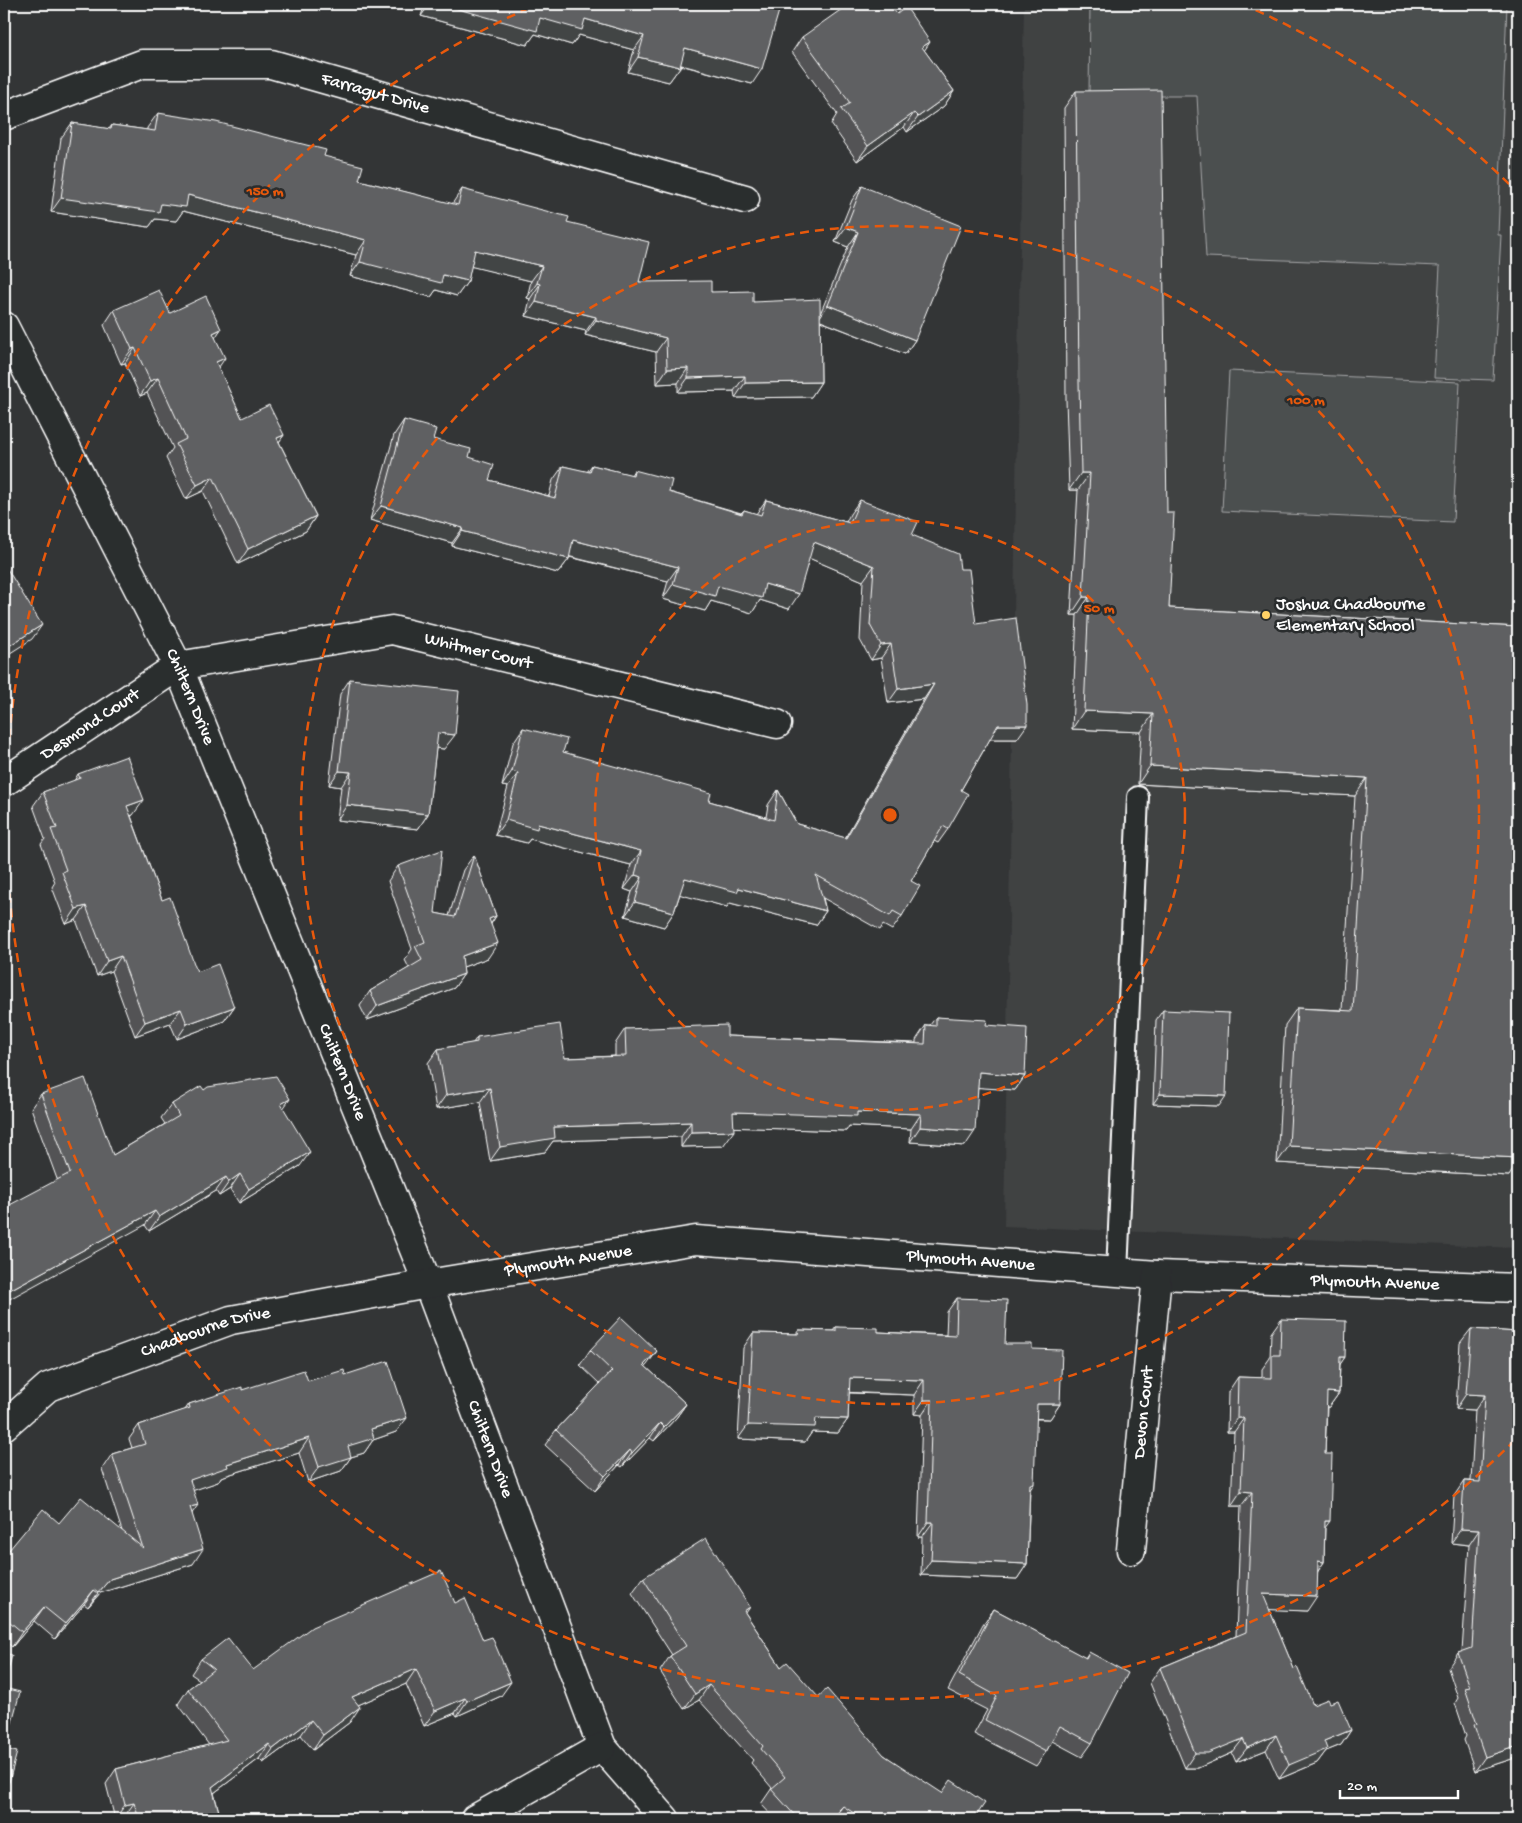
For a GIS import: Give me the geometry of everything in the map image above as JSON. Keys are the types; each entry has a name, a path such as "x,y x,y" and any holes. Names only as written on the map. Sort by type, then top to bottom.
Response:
{"street":[{"name":"Farragut Drive","path":"4,116 142,64 271,64 745,198"},
{"name":"Chiltern Drive","path":"4,326 178,666 428,1284 602,1747 665,1819"},
{"name":"Whitmer Court","path":"178,666 392,630 777,724"},
{"name":"Desmond Court","path":"4,782 178,666"},
{"name":"Plymouth Avenue","path":"428,1284 696,1240 1157,1275 1518,1288"},
{"name":"Devon Court","path":"1131,1550 1157,1275"},
{"name":"Chadbourne Drive","path":"4,1426 48,1387 231,1320 428,1284"},
{"path":"474,1819 602,1747"}],"lane":[{"path":"1117,1272 1138,797"}],"shaded area":[{"name":"Joshua Chadbourne Elementary School","path":"1024,4 1518,4 1518,1248 1004,1226"},
{"path":"1090,4 1507,4 1498,235 1501,235 1493,380 1434,378 1440,266 1206,257 1197,96 1089,96"},
{"path":"1229,371 1460,382 1453,522 1222,511"}],"building":[{"path":"440,4 781,4 762,69 685,48 680,67 638,57 644,36 585,19 582,30 540,18 537,31"},
{"path":"849,4 889,4 897,14 906,7 930,42 922,47 954,91 918,117 914,113 868,146 841,109 850,103 802,37"},
{"path":"1161,90 1167,513 1174,513 1169,608 1518,627 1518,1158 1289,1146 1297,1008 1353,1011 1367,778 1150,766 1153,714 1084,711 1089,597 1083,597 1090,473 1081,473 1076,91"},
{"path":"158,113 216,122 326,150 324,156 363,166 359,180 458,205 462,189 569,217 567,222 649,242 639,282 711,281 711,292 753,291 753,302 820,299 821,382 745,383 745,376 688,378 688,368 667,369 666,338 596,320 596,317 536,302 540,284 537,283 542,266 475,250 468,281 443,275 441,283 360,262 366,240 188,195 186,207 161,204 159,212 61,198 72,123 111,129 112,125 155,131"},
{"path":"862,186 961,226 915,340 828,305 858,232 846,227"},
{"path":"159,290 170,313 206,296 221,329 213,333 225,358 216,362 242,418 269,405 284,435 277,438 316,516 248,549 213,477 197,485 176,444 186,439 158,378 150,381 135,348 132,349 114,310"},
{"path":"404,420 436,429 433,439 471,449 469,457 494,465 489,480 555,498 563,466 590,472 592,465 633,475 634,470 672,480 669,492 742,514 744,510 761,515 766,500 850,523 860,500 918,522 912,535 958,554 960,569 969,569 976,624 1016,618 1027,705 1027,725 998,725 961,790 968,794 948,829 943,826 911,881 920,886 902,916 893,911 890,916 816,875 826,911 739,888 737,892 685,878 674,912 635,902 642,877 635,875 641,851 538,824 537,829 506,820 518,773 512,771 523,728 567,739 563,752 711,793 709,801 774,820 778,790 797,824 846,838 934,684 898,689 891,644 881,645 870,625 874,566 814,542 799,594 765,584 762,598 718,586 715,596 673,584 678,567 573,540 569,559 462,531 463,528 381,506"},
{"path":"4,564 42,625 4,649"},
{"path":"350,679 459,691 455,735 438,733 428,814 347,805 351,772 339,771"},
{"path":"127,756 144,800 127,806 162,900 170,897 197,972 218,964 234,1007 187,1024 181,1009 145,1022 121,956 107,961 86,906 76,909 62,872 66,870 51,829 57,828 43,792 80,778 78,774"},
{"path":"442,850 435,913 455,917 474,855 496,916 489,919 498,943 462,956 464,974 377,1006 370,991 422,960 415,946 425,942 398,866"},
{"path":"1163,1010 1229,1013 1226,1096 1160,1094"},
{"path":"936,1017 987,1020 986,1025 1027,1028 1025,1076 979,1072 975,1131 920,1127 921,1114 857,1112 857,1116 733,1112 734,1131 691,1132 691,1122 554,1127 555,1138 500,1147 490,1088 446,1095 438,1049 477,1042 477,1037 560,1024 565,1058 626,1056 625,1029 727,1025 727,1036 925,1044 926,1025 936,1026"},
{"path":"276,1076 290,1099 281,1104 310,1152 249,1189 240,1174 229,1182 226,1177 159,1217 155,1211 4,1293 4,1208 70,1173 41,1094 85,1078 113,1155 179,1116 172,1104 201,1086 204,1090 208,1087"},
{"path":"957,1298 1007,1300 1005,1344 1032,1344 1032,1349 1062,1350 1060,1404 1037,1404 1034,1484 1030,1484 1027,1564 931,1560 933,1522 928,1522 932,1400 924,1400 924,1380 850,1378 848,1419 816,1418 815,1427 748,1425 753,1333 798,1334 799,1330 836,1331 836,1327 878,1328 878,1332 956,1336"},
{"path":"621,1317 657,1351 644,1365 686,1404 664,1427 660,1423 632,1453 630,1450 605,1476 556,1430 612,1371 590,1350"},
{"path":"1281,1319 1346,1321 1345,1357 1340,1357 1339,1393 1327,1392 1325,1454 1332,1454 1330,1521 1325,1521 1324,1562 1318,1561 1317,1596 1263,1594 1294,1669 1297,1667 1313,1705 1328,1699 1330,1703 1338,1700 1351,1730 1324,1741 1327,1749 1289,1765 1276,1735 1247,1748 1243,1739 1208,1753 1195,1753 1160,1668 1246,1632 1252,1492 1241,1491 1244,1418 1237,1418 1238,1377 1272,1378 1272,1355 1280,1355"},
{"path":"1471,1329 1518,1332 1518,1608 1515,1608 1518,1616 1518,1746 1485,1757 1474,1725 1477,1724 1465,1688 1470,1687 1458,1653 1472,1648 1479,1530 1461,1529 1464,1481 1480,1482 1485,1395 1466,1394"},
{"path":"388,1361 407,1418 371,1429 374,1438 348,1446 351,1457 319,1467 309,1438 227,1464 228,1467 190,1480 198,1505 190,1507 203,1549 110,1579 98,1593 94,1590 65,1624 44,1607 22,1632 4,1617 4,1549 6,1546 9,1550 43,1509 59,1523 81,1497 143,1548 112,1454 145,1444 139,1425 190,1408 189,1404 242,1387 242,1390 304,1370 308,1381 344,1370 345,1375"},
{"path":"706,1538 750,1607 744,1611 781,1667 787,1662 818,1697 827,1689 884,1755 942,1793 951,1780 985,1803 974,1819 863,1819 843,1806 830,1819 814,1819 810,1815 805,1819 798,1819 771,1789 785,1777 761,1749 763,1746 709,1685 695,1694 670,1656 686,1646 643,1578"},
{"path":"441,1571 455,1603 465,1598 483,1640 492,1637 511,1682 467,1701 465,1698 435,1711 416,1669 352,1697 360,1707 323,1735 311,1720 273,1749 269,1744 212,1787 221,1819 139,1819 134,1803 125,1805 116,1769 227,1740 188,1689 214,1669 201,1659 228,1638 253,1670 312,1627"},
{"path":"994,1609 1086,1658 1089,1652 1128,1673 1092,1743 1060,1726 1046,1752 985,1720 997,1696 959,1675"},
{"path":"4,1653 12,1655 4,1687"},
{"path":"4,1688 20,1692 5,1749 17,1752 9,1782 4,1780"}],"place":[{"name":"Joshua Chadbourne Elementary School","path":"1266,615"}]}
